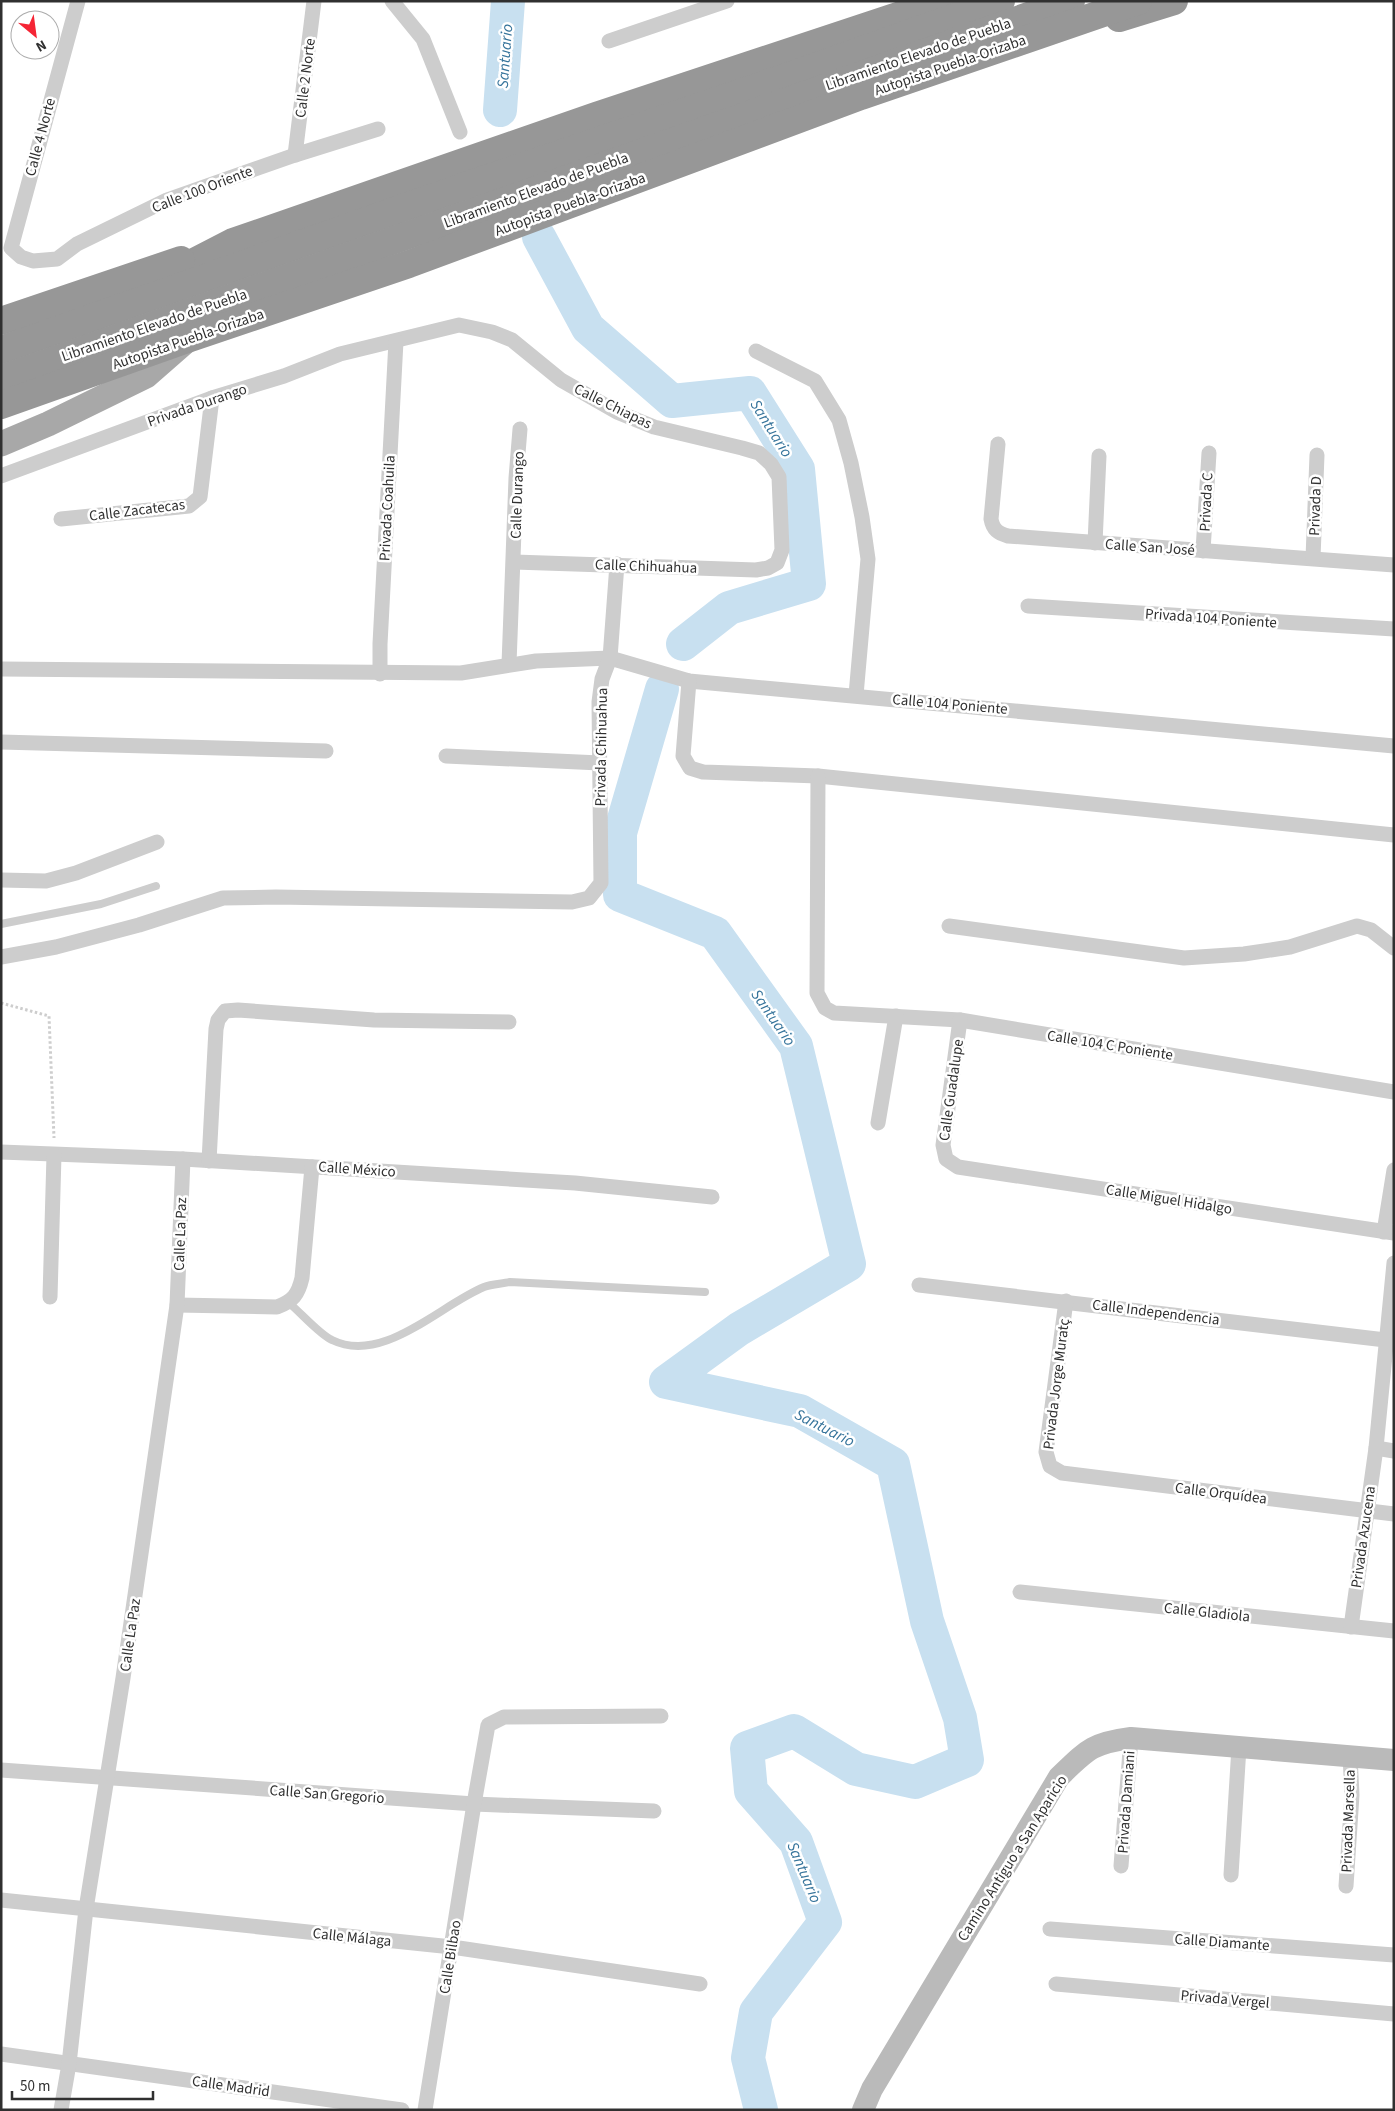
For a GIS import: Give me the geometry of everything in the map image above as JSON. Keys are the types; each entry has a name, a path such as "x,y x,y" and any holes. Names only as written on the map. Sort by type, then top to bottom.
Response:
{"highway":[{"path":"1,321 587,119 943,1"},
{"name":"Libramiento Elevado de Puebla","path":"1,350 471,184 775,81 1001,1"},
{"name":"Libramiento Elevado de Puebla","path":"1,378 1070,1"},
{"name":"Autopista Puebla-Orizaba","path":"1,405 190,338 409,264 861,96 1138,1"},
{"path":"828,85 845,89 867,89 904,84 970,66 1174,1"},
{"path":"1,338 146,286 233,242"}],"main road":[{"path":"1,444 48,424 146,376 190,338"}],"street":[{"name":"Calle 4 Norte","path":"33,261 21,258 11,248 78,1"},
{"name":"Calle 2 Norte","path":"295,155 314,1"},
{"path":"392,1 423,39 460,132"},
{"path":"609,41 727,1"},
{"name":"Calle 100 Oriente","path":"33,261 57,259 77,244 167,200 295,155 378,129"},
{"name":"Calle Chiapas","path":"396,341 459,325 492,332 512,340 561,380 617,412 654,427 742,448 758,454 771,464 779,477 782,550 777,562"},
{"name":"Privada Durango","path":"1,476 212,398 284,376 340,354 396,341"},
{"name":"Privada Coahuila","path":"380,674 383,577 396,341"},
{"path":"756,350 815,381 839,420 853,472 868,559 856,695"},
{"name":"Calle Zacatecas","path":"61,519 189,506 200,497 212,398"},
{"name":"Calle Durango","path":"509,664 516,478 520,429"},
{"name":"Calle San José","path":"998,444 991,519 997,533 1008,536 1095,543 1394,564"},
{"name":"Privada C","path":"1204,551 1209,453"},
{"name":"Privada D","path":"1313,558 1317,454"},
{"path":"1095,543 1099,456"},
{"name":"Calle Chihuahua","path":"514,562 756,570 768,568 777,562"},
{"name":"Privada Chihuahua","path":"1,957 56,947 139,925 223,898 276,897 572,902 589,898 601,883 599,702 602,679 610,658 617,564"},
{"name":"Privada 104 Poniente","path":"1028,606 1394,629"},
{"name":"Calle 104 Poniente","path":"1,669 461,674 509,664 536,661 610,658 689,680 1394,746"},
{"path":"689,680 683,756 690,768 703,772 818,776 1394,836"},
{"path":"1,742 326,751"},
{"path":"446,756 600,763"},
{"name":"Calle 104 C Poniente","path":"818,776 817,993 826,1008 834,1013 960,1020 1394,1092"},
{"path":"1,880 46,881 76,873 156,842"},
{"path":"950,926 1112,950 1184,958 1244,954 1290,947 1357,926 1371,930 1394,948"},
{"path":"209,1161 216,1029 218,1020 225,1011 238,1010 374,1020 509,1022"},
{"path":"878,1123 896,1016"},
{"name":"Calle Guadalupe","path":"946,1159 943,1145 960,1020"},
{"name":"Calle México","path":"1,1152 183,1159 575,1183 712,1197"},
{"path":"50,1297 54,1155"},
{"name":"Calle La Paz","path":"61,2110 69,2064 86,1910 152,1483 177,1305 183,1159"},
{"name":"Calle Miguel Hidalgo","path":"946,1159 958,1167 1389,1232"},
{"path":"177,1305 277,1307 294,1298 302,1278 312,1167"},
{"path":"1389,1232 1394,1170"},
{"name":"Privada Azucena","path":"1351,1627 1389,1341 1394,1263"},
{"name":"Calle Independencia","path":"919,1285 1389,1341"},
{"name":"Privada Jorge Muratç","path":"1050,1466 1046,1452 1066,1302"},
{"path":"1376,1448 1394,1450"},
{"name":"Calle Orquídea","path":"1050,1466 1062,1473 1394,1514"},
{"name":"Calle Gladiola","path":"1020,1592 1394,1632"},
{"name":"Calle Bilbao","path":"426,2110 488,1724 504,1716 661,1716"},
{"name":"Camino Antiguo a San Aparicio","path":"863,2110 877,2081 1059,1777 1084,1752 1104,1741 1131,1738 1394,1760"},
{"name":"Privada Damiani","path":"1121,1866 1131,1738"},
{"path":"1230,1875 1239,1747"},
{"name":"Privada Marsella","path":"1346,1886 1352,1795 1350,1756"},
{"name":"Calle San Gregorio","path":"1,1770 474,1804 654,1811"},
{"name":"Calle Málaga","path":"1,1900 452,1947 700,1984"},
{"name":"Calle Diamante","path":"1050,1929 1394,1955"},
{"name":"Privada Vergel","path":"1056,1984 1394,2014"},
{"name":"Calle Madrid","path":"1,2054 402,2110"}],"lane":[{"path":"1,924 101,904 156,886"},
{"path":"294,1298 331,1340 352,1347 379,1343 407,1331 485,1286 510,1282 706,1292"}],"path":[{"path":"1,1003 49,1016 54,1155"}],"waterway":[{"name":"Santuario","path":"500,110 508,1"},
{"name":"Santuario","path":"539,237 588,328 672,401 750,393 798,469 809,584 729,608 683,644"},
{"name":"Santuario","path":"662,689 620,833 620,895 715,933 796,1046 849,1264 739,1329 666,1382 800,1411 893,1464 927,1621 960,1718 967,1760 915,1782 856,1769 794,1731 747,1748 751,1791 796,1842 825,1922 756,2012 748,2058 761,2110"}]}
